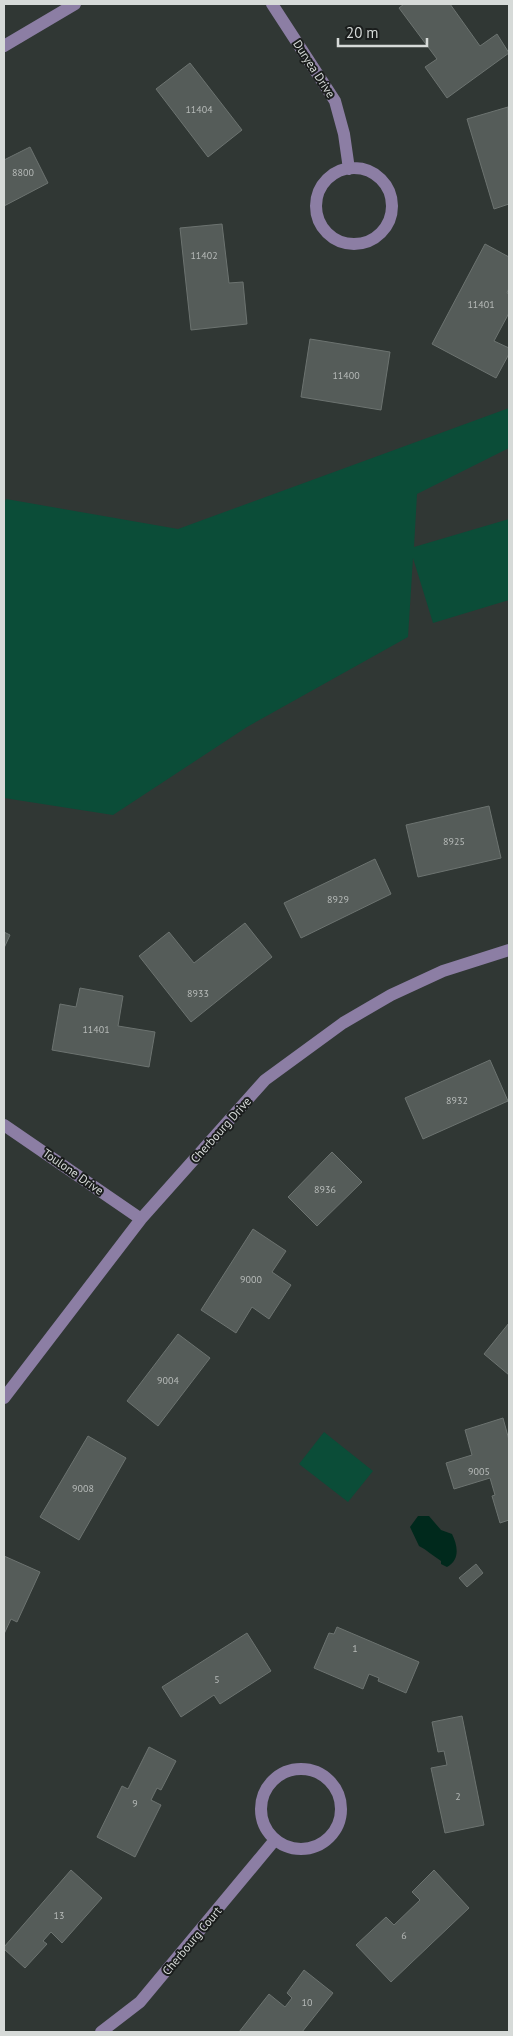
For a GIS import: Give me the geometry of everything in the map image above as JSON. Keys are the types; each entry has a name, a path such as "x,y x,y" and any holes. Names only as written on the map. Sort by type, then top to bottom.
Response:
{"street":[{"path":"4,46 75,4"},
{"name":"Duryea Drive","path":"272,4 335,101 344,134 349,169"},
{"path":"349,169 362,170 374,174 384,184 390,195 392,208 382,232 371,240 358,244 346,243 333,238 324,230 318,218 316,205 319,192 326,181 336,173 349,169"},
{"name":"Cherbourg Drive","path":"4,1398 141,1219 265,1080 343,1023 391,995 443,971 509,950"},
{"name":"Toulone Drive","path":"4,1124 141,1219"},
{"path":"301,1768 315,1771 327,1778 336,1789 341,1802 340,1817 336,1830 327,1841 314,1848 301,1850 286,1848 274,1841 266,1830 260,1816 260,1802 274,1778 287,1771 301,1768"},
{"name":"Cherbourg Court","path":"102,2032 140,2002 274,1841"}],"shaded area":[{"path":"509,408 509,448 417,494 414,547 509,519 509,600 433,623 413,558 408,637 247,727 113,815 4,798 4,504 6,499 178,529"},
{"path":"324,1432 373,1471 348,1502 299,1464"},
{"path":"418,1516 429,1516 441,1530 452,1534 457,1552 454,1561 447,1567 419,1546 410,1527"}],"building":[{"path":"404,4 450,4 480,46 497,34 509,53 447,98 425,67 437,59 399,8"},
{"path":"190,63 242,130 208,157 156,89"},
{"path":"508,107 509,204 494,209 467,119"},
{"path":"30,147 48,183 4,206 4,160"},
{"path":"222,224 229,283 243,282 247,324 191,330 180,228"},
{"path":"485,244 509,257 509,288 507,293 509,294 509,313 494,341 509,348 509,354 496,378 432,344"},
{"path":"310,339 390,352 381,410 301,397"},
{"path":"489,806 501,858 418,877 406,825"},
{"path":"375,859 391,894 301,938 284,903"},
{"path":"245,923 272,957 191,1022 139,956 169,932 194,963"},
{"path":"4,932 10,935 4,948"},
{"path":"80,988 123,996 118,1026 155,1032 149,1067 52,1050 60,1004 76,1007"},
{"path":"490,1060 508,1101 423,1139 405,1098"},
{"path":"332,1152 362,1182 317,1226 288,1197"},
{"path":"253,1229 286,1251 272,1272 291,1285 269,1319 252,1307 236,1333 201,1310"},
{"path":"509,1323 509,1375 484,1354"},
{"path":"178,1334 210,1358 158,1426 127,1401"},
{"path":"503,1418 509,1440 509,1520 500,1523 492,1496 495,1495 490,1478 454,1489 446,1463 472,1455 465,1430"},
{"path":"88,1436 126,1458 79,1540 40,1517"},
{"path":"4,1556 40,1572 17,1622 11,1619 4,1634"},
{"path":"476,1564 483,1573 467,1587 459,1578"},
{"path":"337,1627 419,1662 406,1693 378,1681 379,1678 369,1674 363,1689 314,1668 329,1633 334,1634"},
{"path":"247,1633 271,1671 220,1704 214,1695 181,1717 162,1687"},
{"path":"462,1716 484,1825 445,1833 431,1768 447,1765 444,1751 438,1752 432,1722"},
{"path":"149,1747 176,1761 161,1790 157,1788 151,1800 161,1805 135,1857 97,1837 122,1786 128,1789"},
{"path":"71,1870 102,1898 62,1943 51,1932 43,1941 47,1944 25,1968 4,1947"},
{"path":"434,1870 469,1908 391,1982 356,1945 386,1917 394,1925 420,1900 412,1892"},
{"path":"304,1970 333,1993 302,2032 239,2032 269,1994 285,2007 292,1998 287,1993"}]}
